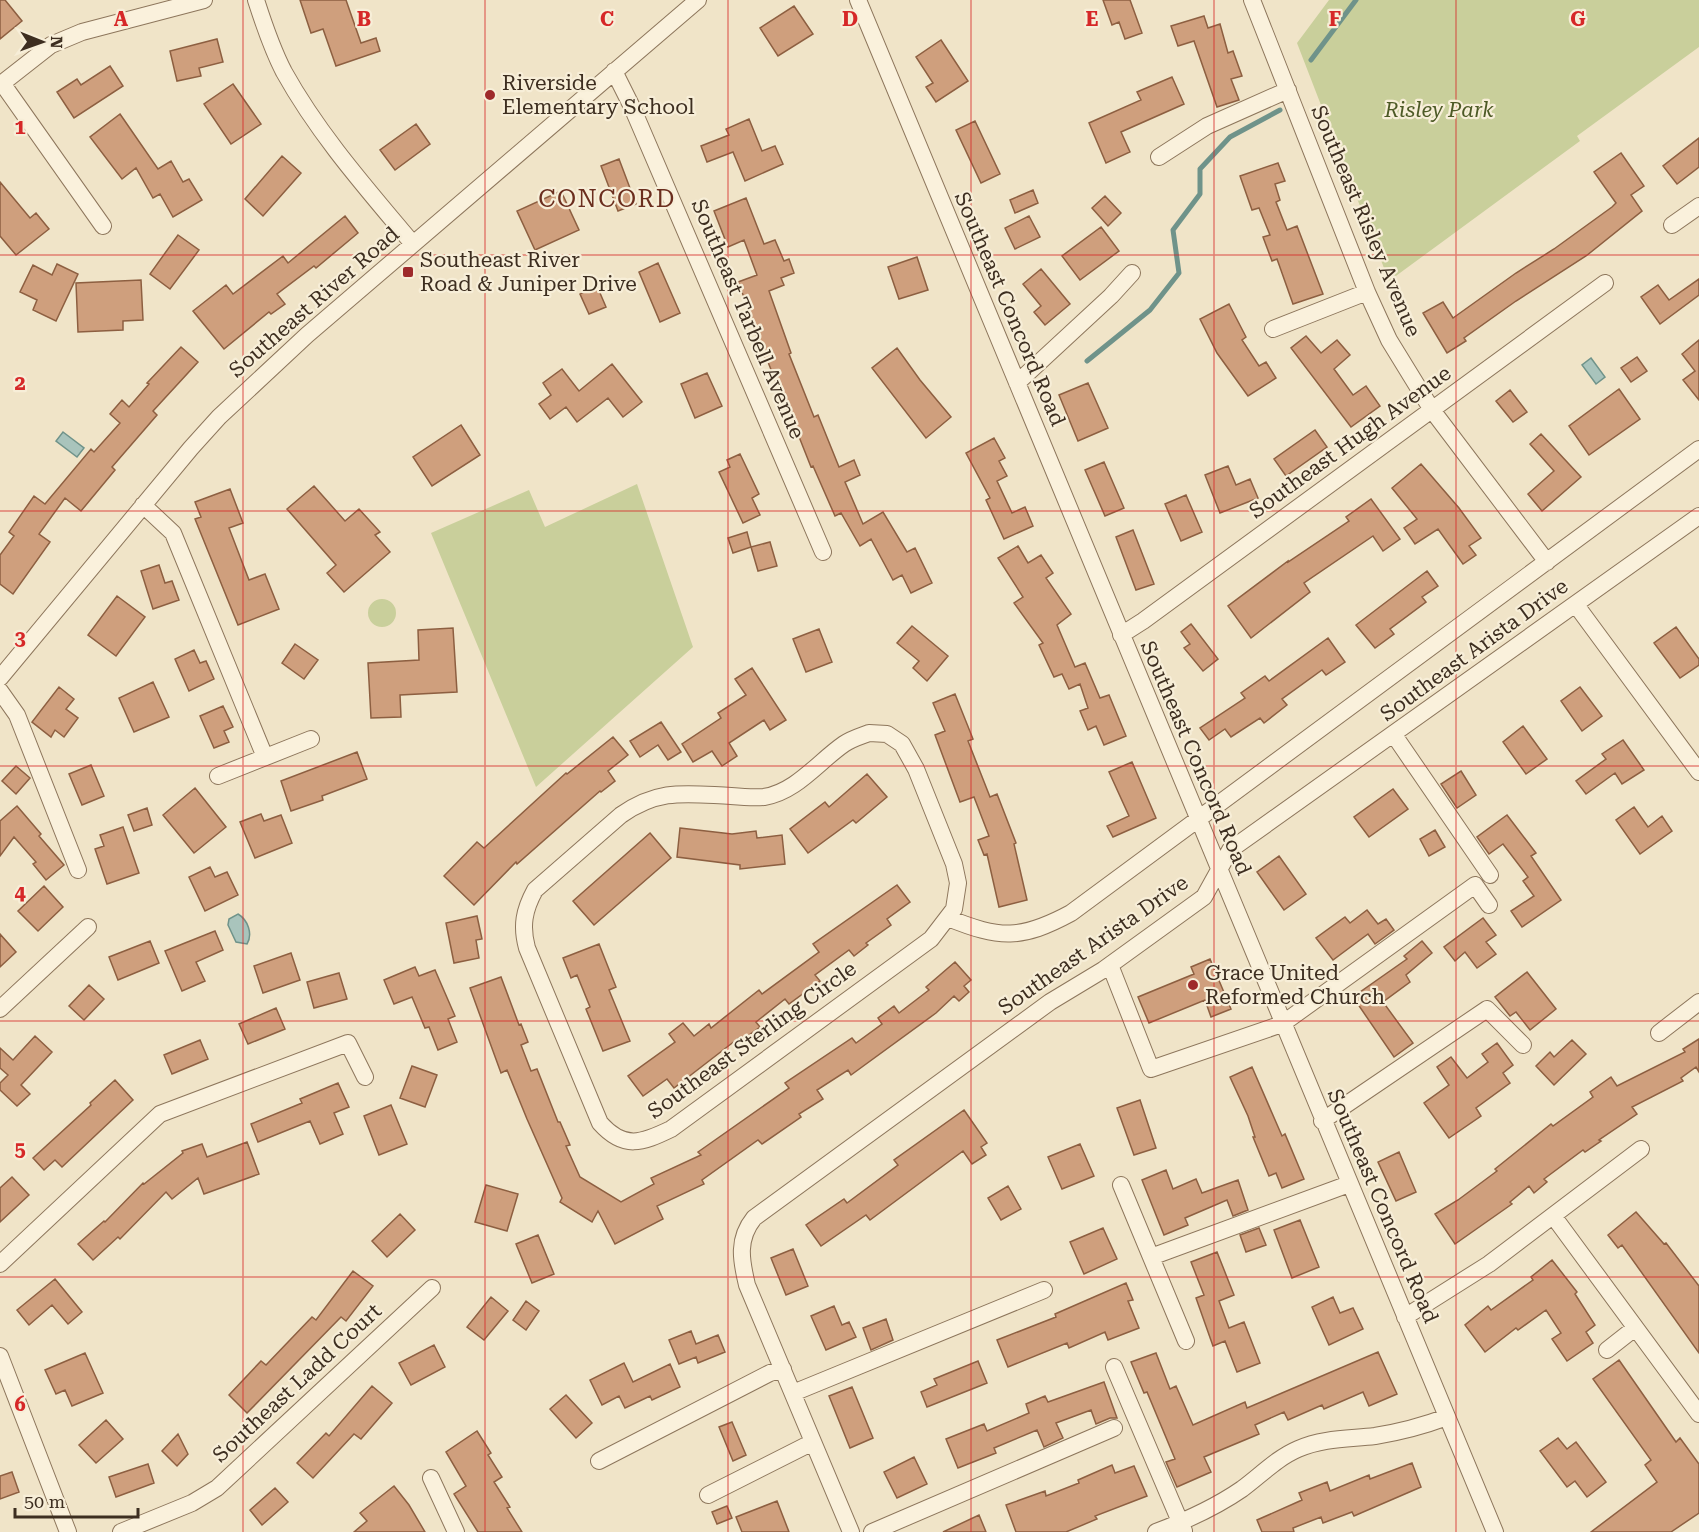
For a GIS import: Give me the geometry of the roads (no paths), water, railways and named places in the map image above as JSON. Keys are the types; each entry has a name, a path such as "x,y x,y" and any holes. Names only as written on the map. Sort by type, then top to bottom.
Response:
{"street":[{"path":"104,226 1,84 51,45 82,32 204,0"},
{"path":"256,0 273,49 310,114 327,140 413,244"},
{"name":"Southeast River Road","path":"0,678 205,433 256,381 307,334 698,0"},
{"name":"Southeast Concord Road","path":"858,0 1197,820 1495,1532"},
{"name":"Southeast Risley Avenue","path":"1252,0 1367,292 1389,340 1432,410 1547,562"},
{"name":"Southeast Tarbell Avenue","path":"614,71 632,107 823,552"},
{"path":"1159,157 1207,126 1288,90"},
{"path":"1671,225 1699,206"},
{"path":"1017,383 1111,296 1132,273"},
{"name":"Southeast Hugh Avenue","path":"1121,635 1605,283"},
{"path":"1273,329 1367,292"},
{"name":"Southeast Arista Drive","path":"1197,820 1699,449"},
{"path":"143,505 173,533 265,757"},
{"name":"Southeast Arista Drive","path":"783,1369 747,1284 740,1249 745,1231 754,1218 1050,1002 1110,965 1204,897 1230,850 1699,516"},
{"path":"1576,605 1699,772"},
{"path":"0,691 17,715 78,870"},
{"name":"Southeast Sterling Circle","path":"869,733 887,734 902,744 916,769 954,864 958,883 954,909 948,918 931,939 671,1129 641,1141 625,1142 610,1134 600,1123 527,948 523,931 523,917 535,890 634,806 655,797 676,793 747,797 763,797 780,793 846,742 869,733"},
{"path":"1394,735 1490,875"},
{"path":"218,776 311,739"},
{"path":"948,918 978,930 1002,935 1031,931 1046,926 1071,913 1197,820"},
{"path":"1110,965 1151,1069 1282,1024 1475,885 1489,905"},
{"path":"0,1009 88,927"},
{"path":"1659,1033 1699,1002"},
{"path":"1322,1120 1487,1009 1523,1046"},
{"path":"0,1264 160,1114 348,1043 365,1077"},
{"path":"1405,1317 1489,1264 1641,1149"},
{"path":"1151,1257 1349,1184"},
{"path":"1121,1185 1186,1341"},
{"path":"1554,1216 1699,1414"},
{"name":"Southeast Ladd Court","path":"121,1532 192,1503 217,1488 432,1288"},
{"path":"793,1393 1044,1290"},
{"path":"1606,1350 1635,1328"},
{"path":"0,1356 68,1532"},
{"path":"1114,1367 1182,1527"},
{"path":"599,1461 770,1373 783,1369 851,1532"},
{"path":"1156,1532 1182,1527 1299,1448 1339,1438 1401,1432 1446,1417"},
{"path":"872,1532 1114,1428"},
{"path":"708,1495 813,1442"},
{"path":"431,1478 456,1532"}],"water":[{"path":"1591,358 1605,377 1596,384 1582,365"},
{"path":"63,432 84,448 77,457 56,441"},
{"path":"238,914 248,928 250,936 247,944 236,942 228,925 229,919"}],"waterway":[{"path":"1311,60 1356,0"},
{"path":"1087,361 1150,310 1179,273 1173,230 1200,194 1200,169 1230,137 1280,110"}],"place":[{"name":"Riverside Elementary School","path":"490,95"},
{"name":"Southeast River Road & Juniper Drive","path":"408,272"},
{"name":"Grace United Reformed Church","path":"1193,985"}],"district":[{"name":"CONCORD","path":"607,199"}],"park label":[{"name":"Risley Park","path":"1439,110"}]}
